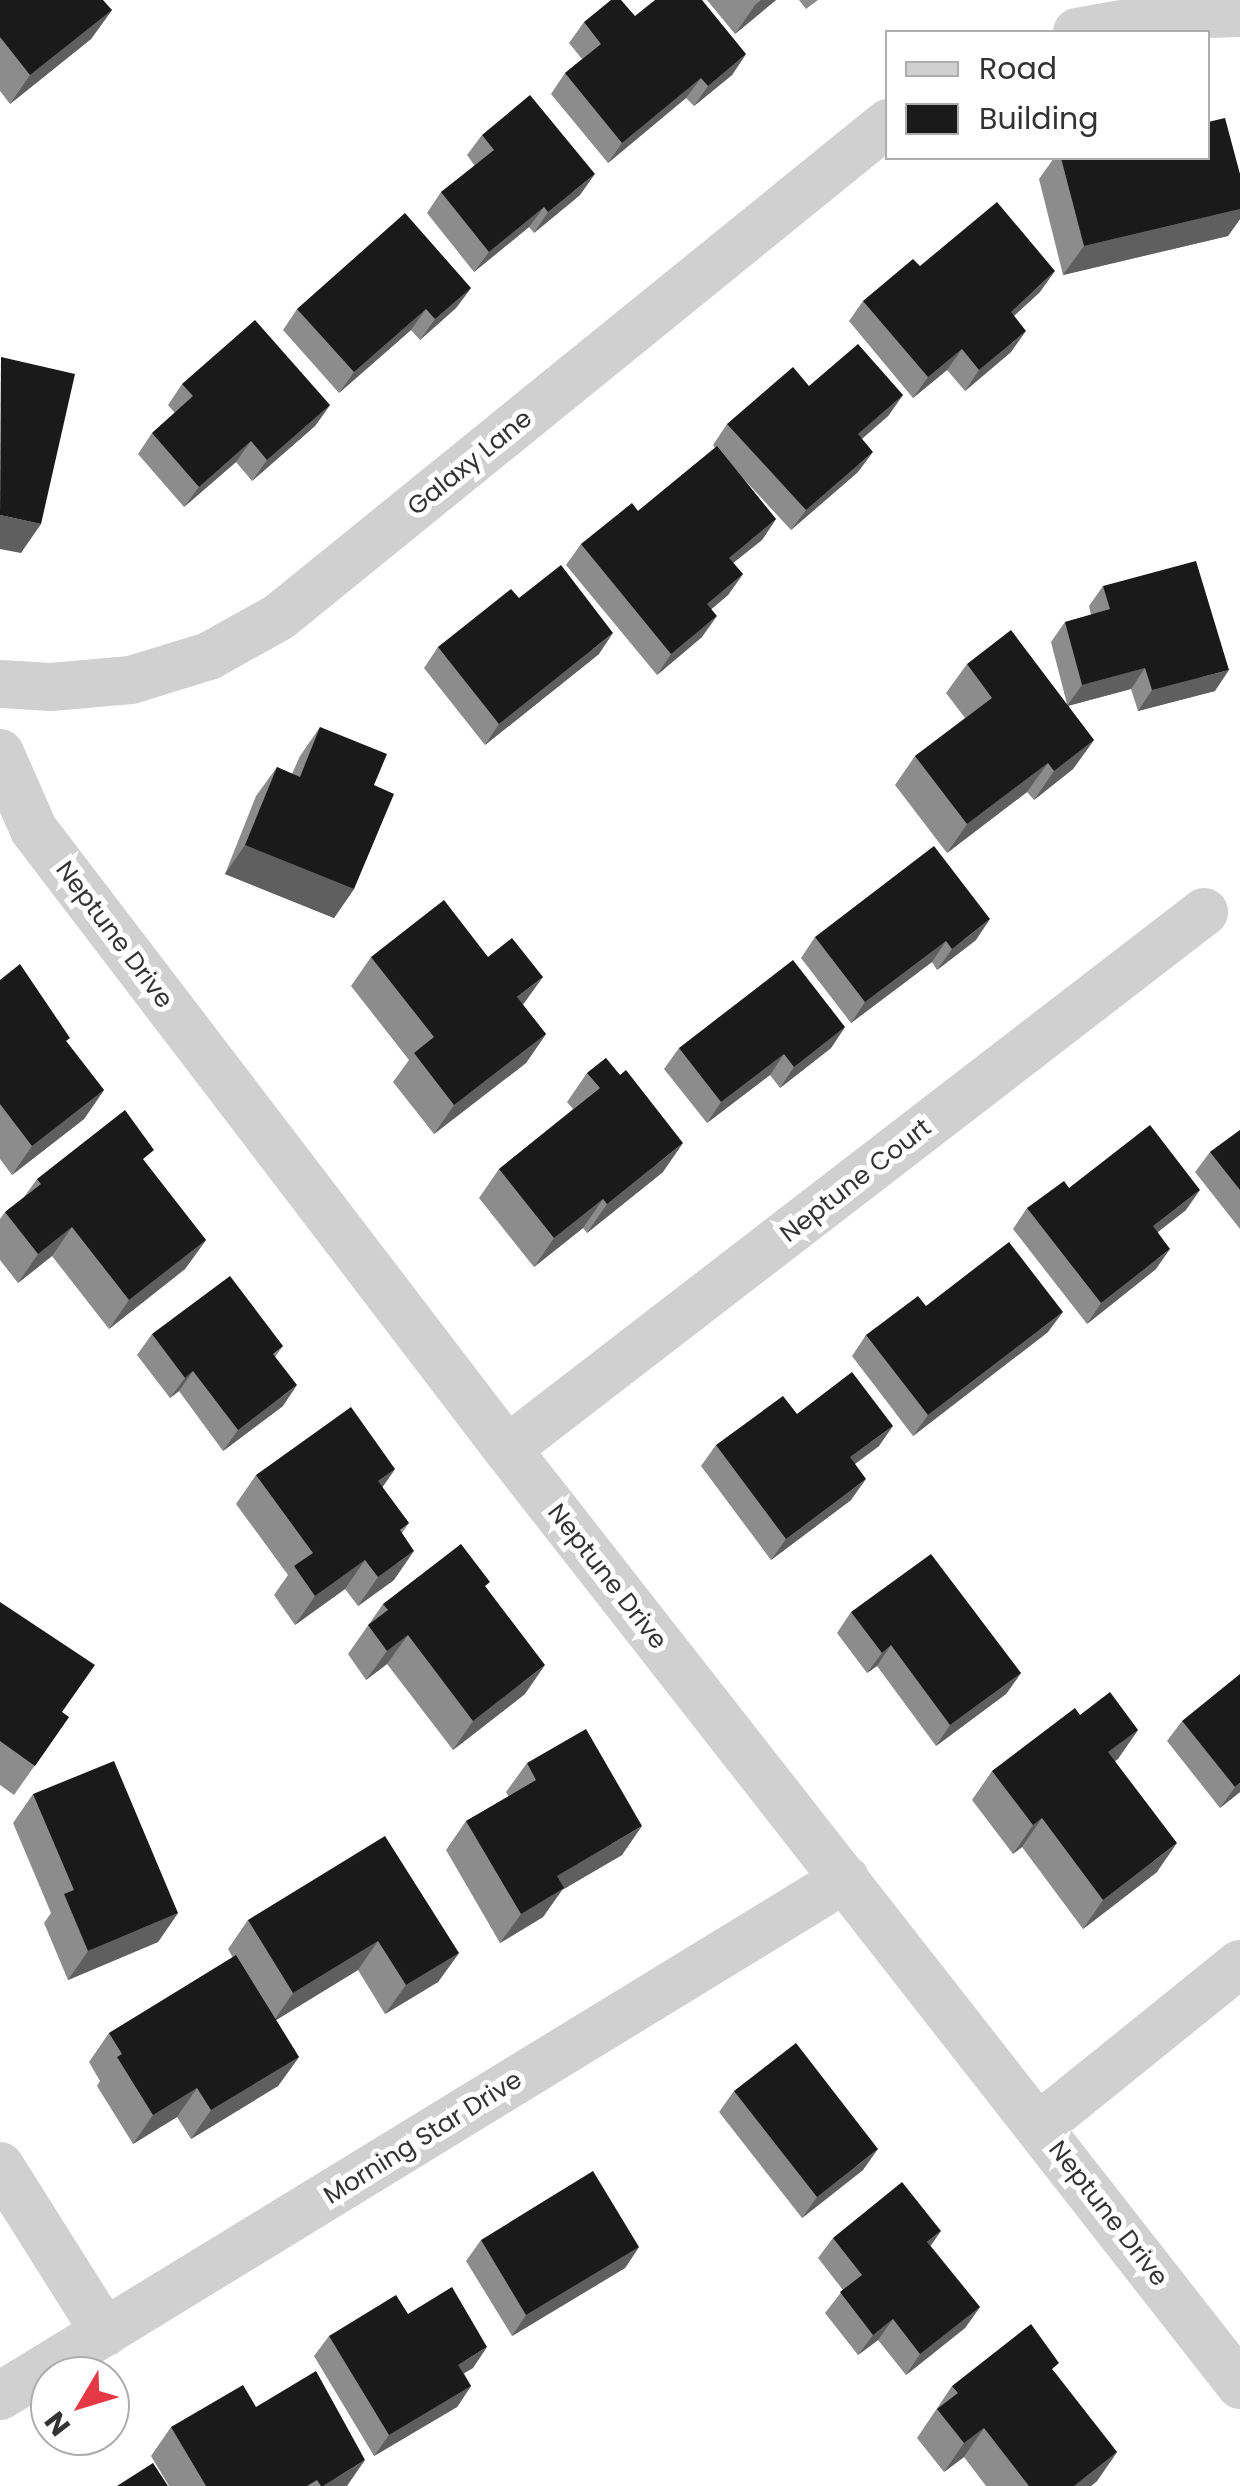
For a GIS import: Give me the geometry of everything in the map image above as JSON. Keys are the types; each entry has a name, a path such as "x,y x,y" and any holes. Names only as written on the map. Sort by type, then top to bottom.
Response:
{"street":[{"path":"1088,30 1172,15 1240,13"},
{"name":"Galaxy Lane","path":"0,684 51,687 131,680 208,656 279,617 885,125"},
{"name":"Neptune Drive","path":"0,753 34,830 507,1449 1240,2385"},
{"name":"Neptune Court","path":"507,1449 1204,912"},
{"name":"Morning Star Drive","path":"0,2396 845,1879"},
{"path":"1039,2126 1240,1964"},
{"path":"0,2166 105,2333"}],"building":[{"path":"0,0 103,0 112,10 30,75 0,37"},
{"path":"611,0 621,0 635,16 655,0 702,0 746,54 708,86 701,78 622,143 565,73 601,44 584,22"},
{"path":"530,95 595,174 548,212 544,207 489,252 441,192 494,150 482,135"},
{"path":"1225,118 1240,174 1240,209 1084,246 1062,160 1210,160 1210,122"},
{"path":"997,202 1055,271 1011,312 1026,331 979,370 962,349 928,377 863,301 913,259 920,266"},
{"path":"405,213 471,288 435,319 426,309 354,372 297,309"},
{"path":"255,320 330,405 267,460 251,441 199,487 152,433 193,396 182,384"},
{"path":"858,344 903,395 858,434 873,452 806,510 727,424 793,367 809,386"},
{"path":"1,357 75,374 41,524 0,515"},
{"path":"717,446 776,519 729,558 743,574 707,604 717,616 671,654 581,544 632,503 638,511"},
{"path":"1196,561 1229,670 1152,690 1145,668 1082,685 1065,622 1110,609 1103,586"},
{"path":"561,565 613,633 499,724 438,647 511,589 519,598"},
{"path":"1011,630 1094,740 1054,771 1048,763 967,824 915,756 992,698 967,664"},
{"path":"320,727 387,754 374,785 394,794 354,889 245,845 277,767 300,777"},
{"path":"934,846 990,919 952,949 946,941 865,1002 815,937"},
{"path":"444,900 488,957 512,938 543,977 517,997 546,1034 454,1105 414,1053 434,1037 371,957"},
{"path":"793,960 845,1027 794,1067 784,1054 721,1102 679,1048"},
{"path":"20,964 70,1038 66,1041 104,1090 32,1146 0,1104 0,980"},
{"path":"606,1058 620,1075 626,1070 683,1143 607,1204 603,1199 554,1238 499,1169 600,1088 587,1073"},
{"path":"125,1110 154,1150 143,1159 206,1240 129,1300 72,1227 38,1254 5,1212 41,1184 37,1179"},
{"path":"1150,1125 1200,1190 1153,1226 1170,1249 1101,1303 1027,1208 1064,1181 1069,1188"},
{"path":"1240,1130 1240,1190 1210,1152"},
{"path":"1009,1242 1063,1312 928,1415 866,1335 918,1296 926,1306"},
{"path":"230,1276 283,1346 273,1354 297,1385 238,1430 193,1371 185,1378 152,1334"},
{"path":"852,1372 893,1426 850,1457 866,1479 786,1539 716,1445 783,1396 797,1414"},
{"path":"351,1407 395,1469 378,1481 409,1523 400,1530 414,1551 378,1577 365,1560 315,1596 294,1566 313,1553 256,1475"},
{"path":"461,1544 490,1582 485,1586 545,1665 473,1721 408,1635 387,1651 368,1625 388,1610 383,1604"},
{"path":"931,1554 1021,1673 950,1725 891,1645 882,1653 851,1612"},
{"path":"0,1602 95,1665 62,1712 69,1717 35,1766 0,1741"},
{"path":"1240,1674 1240,1783 1235,1787 1182,1721"},
{"path":"1110,1692 1138,1730 1108,1752 1177,1843 1103,1900 1042,1818 1033,1825 992,1771 1075,1708 1080,1715"},
{"path":"586,1729 642,1826 557,1876 564,1888 521,1914 466,1821 536,1780 527,1763"},
{"path":"114,1761 178,1913 88,1951 64,1894 74,1890 33,1794"},
{"path":"385,1836 459,1953 406,1985 378,1941 293,1993 248,1920"},
{"path":"236,1955 299,2057 211,2110 197,2088 153,2115 117,2057 122,2054 109,2033"},
{"path":"796,2043 878,2149 817,2197 734,2091"},
{"path":"593,2171 639,2247 526,2315 481,2240"},
{"path":"902,2182 941,2231 927,2242 980,2307 920,2354 893,2319 873,2335 840,2292 862,2275 833,2238"},
{"path":"452,2287 487,2347 458,2365 471,2386 389,2435 329,2336 396,2295 408,2314"},
{"path":"1031,2324 1059,2363 1052,2369 1117,2452 1074,2486 1029,2486 984,2428 964,2443 937,2409 958,2393 952,2386"},
{"path":"316,2371 365,2460 323,2486 317,2480 307,2486 206,2486 171,2427 243,2385 256,2407"},
{"path":"153,2463 168,2486 117,2486"}]}
